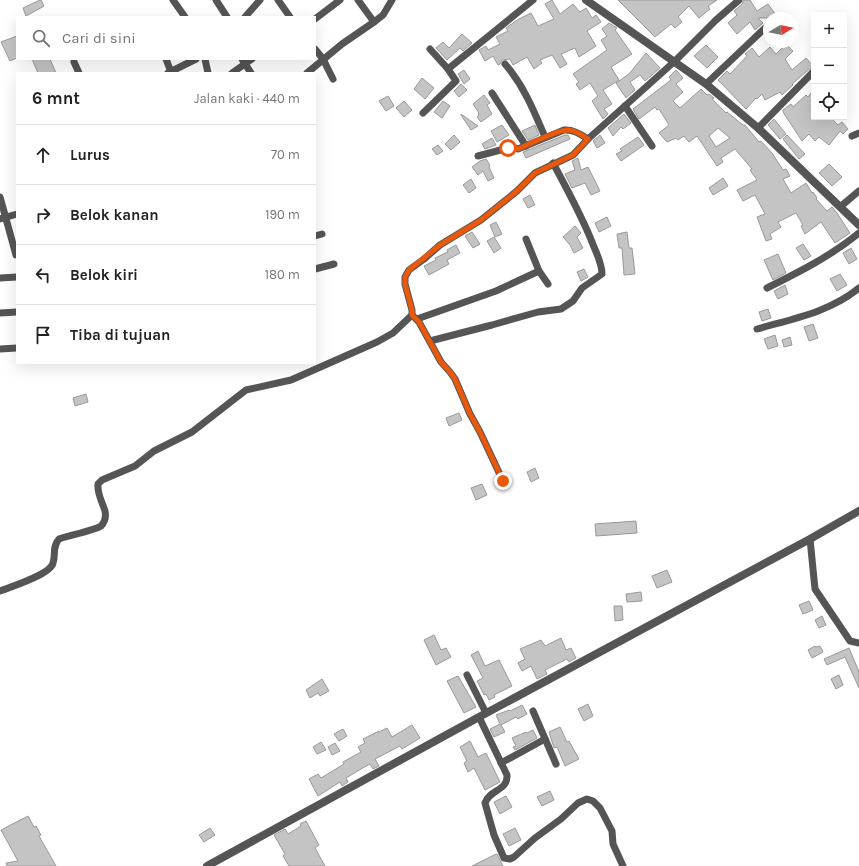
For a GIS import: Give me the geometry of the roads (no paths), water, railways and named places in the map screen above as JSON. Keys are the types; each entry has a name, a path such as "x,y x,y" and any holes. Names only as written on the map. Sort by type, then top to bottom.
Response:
{"street":[{"path":"173,0 184,16"},
{"path":"216,0 226,16"},
{"path":"316,18 340,0"},
{"path":"358,0 374,22"},
{"path":"308,72 342,44 374,22 382,15 392,0"},
{"path":"448,69 533,0"},
{"path":"586,0 706,84 758,128 859,225"},
{"path":"503,481 470,414 455,379 441,362 415,317 405,284 405,277 409,270 440,245 481,220 517,191 535,173 573,155 588,139 675,61 716,20 739,0"},
{"path":"246,16 258,1"},
{"path":"279,1 289,16"},
{"path":"706,84 763,30"},
{"path":"423,113 456,81 448,69 430,49"},
{"path":"316,50 323,59 333,79"},
{"path":"167,60 173,72 194,60"},
{"path":"205,60 208,72"},
{"path":"74,62 78,72"},
{"path":"233,72 243,62 250,72"},
{"path":"505,64 531,103 545,137"},
{"path":"758,128 811,74"},
{"path":"492,93 526,146"},
{"path":"624,106 652,146"},
{"path":"478,156 512,147 518,149 545,137 568,130 578,133 588,139"},
{"path":"430,341 538,312 561,309 573,301 582,288 602,274 600,262 587,230 553,164"},
{"path":"840,207 859,191"},
{"path":"0,197 3,218 16,255"},
{"path":"3,218 16,214"},
{"path":"767,288 804,270 834,252 859,233"},
{"path":"526,239 539,271 548,284"},
{"path":"316,269 334,264"},
{"path":"0,591 43,574 50,568 53,564 55,544 59,539 103,525 105,512 97,490 98,484 102,480 135,466 154,450 192,432 246,390 291,380 377,342 415,317 496,291 539,271"},
{"path":"0,278 16,276"},
{"path":"757,329 812,313 831,305 859,288"},
{"path":"0,313 16,312"},
{"path":"0,349 16,348"},
{"path":"207,866 810,539 859,510"},
{"path":"810,539 814,582 817,594 834,615 850,641 859,643"},
{"path":"467,675 507,775 508,781 505,785 489,795 484,804 494,835 504,858 510,859 514,857 535,838 561,819 578,803 587,799 593,800 600,808 612,831 613,844 623,866"},
{"path":"533,711 556,764"},
{"path":"501,763 545,740"}]}
